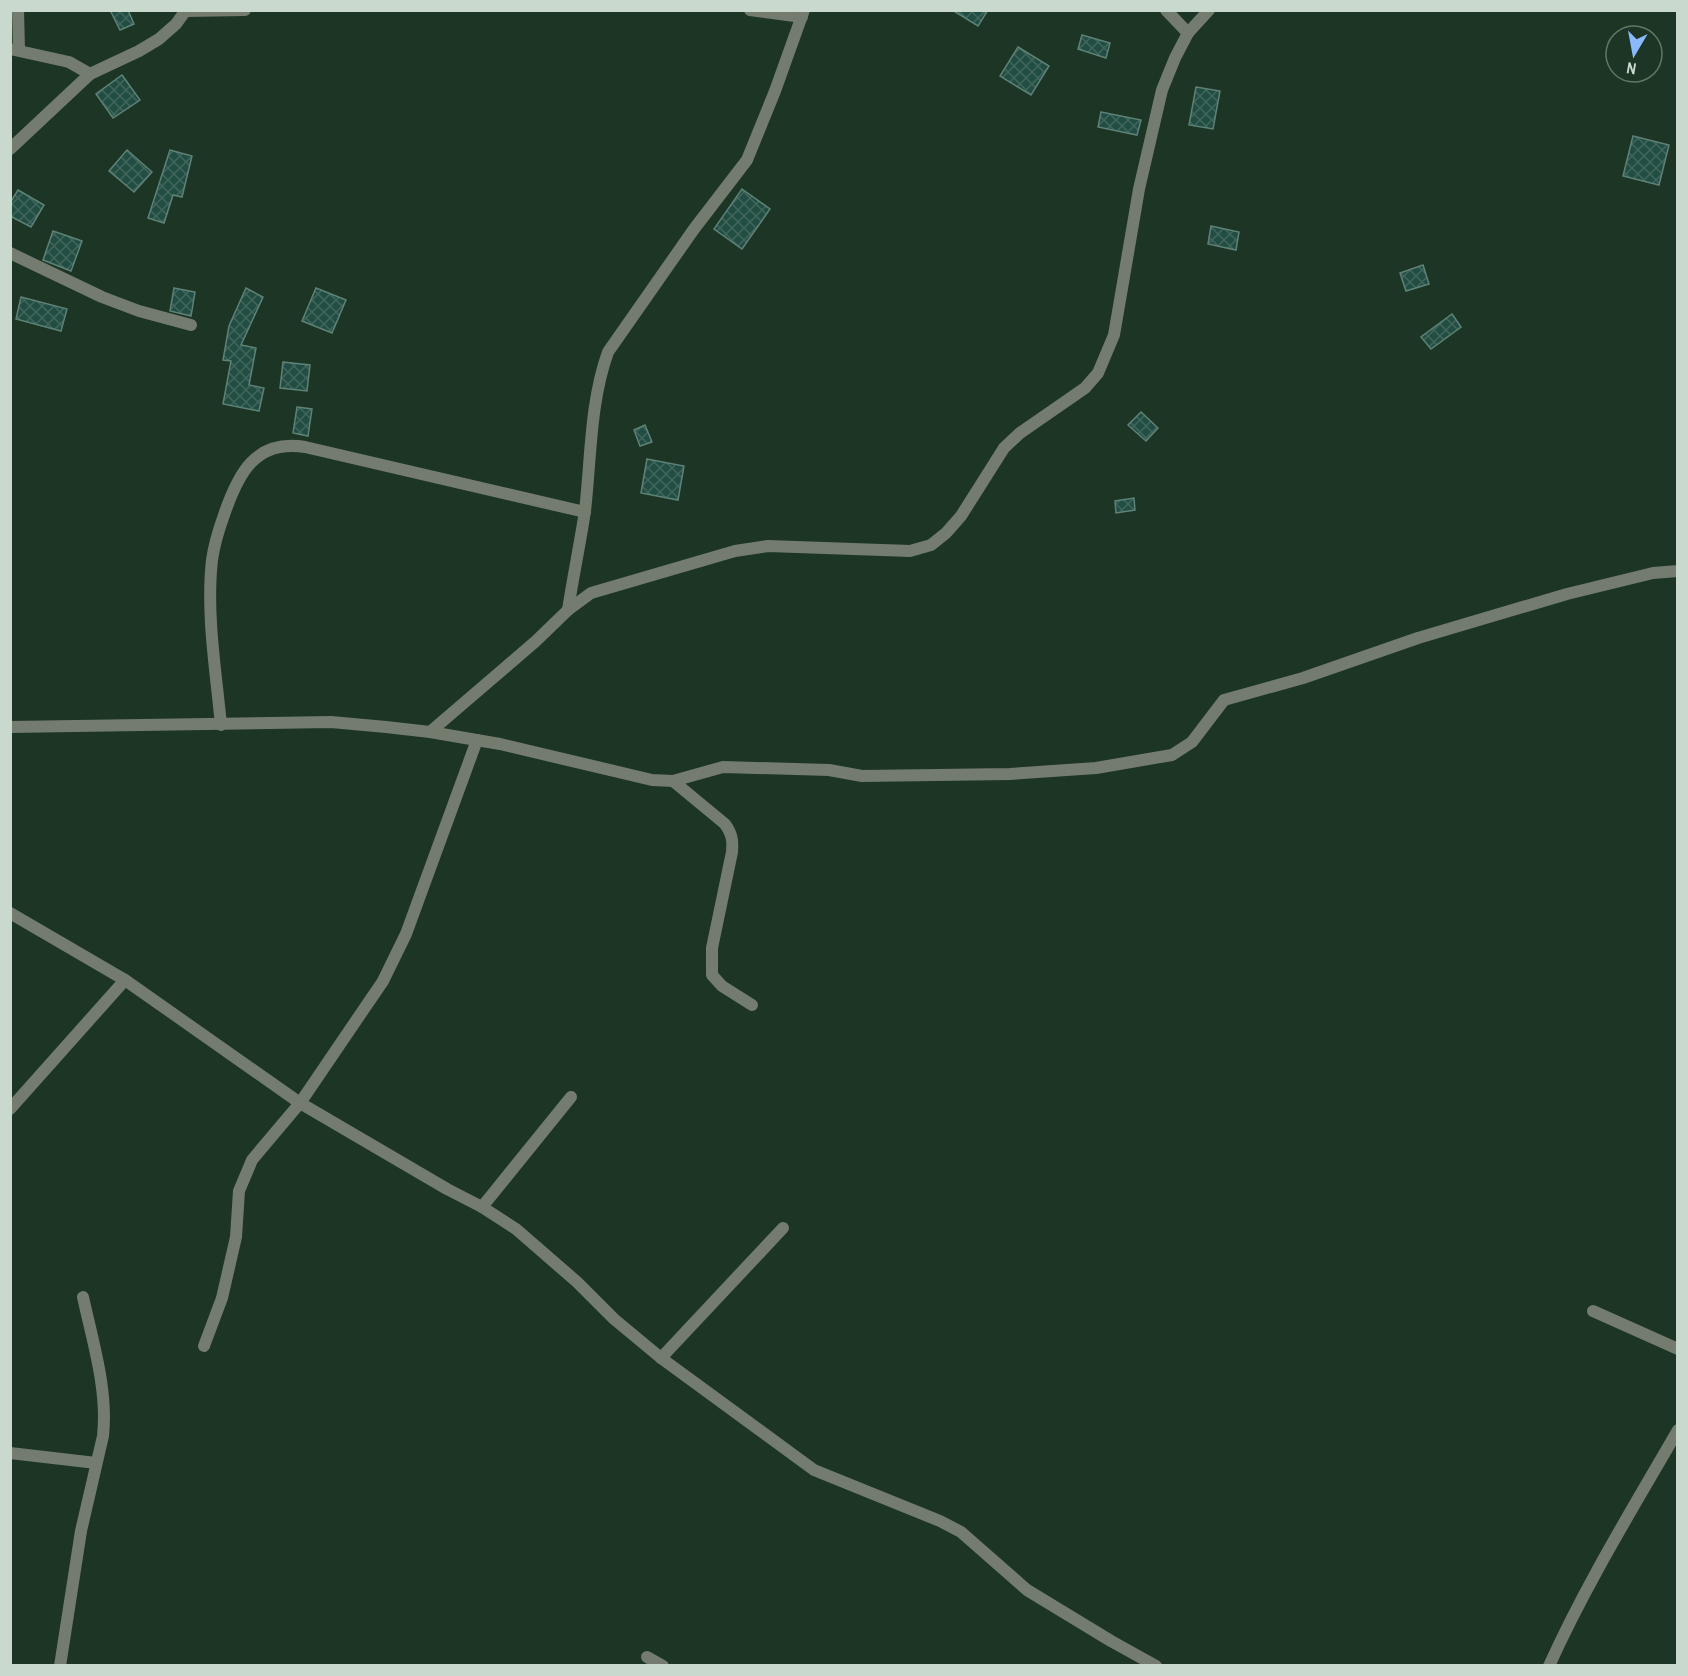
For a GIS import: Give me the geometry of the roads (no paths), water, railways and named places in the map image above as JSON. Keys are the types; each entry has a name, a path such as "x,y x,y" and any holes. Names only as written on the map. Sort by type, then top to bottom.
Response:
{"street":[{"path":"18,10 15,50 69,62 90,74"},
{"path":"10,149 90,74 159,39 186,11 245,10"},
{"path":"568,610 585,512 596,401 601,371 608,352 688,238 747,160 803,14 750,10"},
{"path":"1166,10 1188,33"},
{"path":"430,732 536,641 568,610 591,593 735,551 768,546 910,551 931,545 946,533 961,516 1004,448 1020,432 1085,387 1098,373 1114,335 1139,189 1162,90 1188,33 1209,10"},
{"path":"10,253 102,297 139,311 191,326"},
{"path":"221,725 212,619 212,559 232,490 245,467 254,458 279,446 305,447 585,512"},
{"path":"10,727 331,722 430,732 500,744 652,780 673,782 723,767 830,770 862,776 1010,774 1096,768 1172,755 1192,742 1224,700 1303,678 1418,638 1567,594 1653,573 1677,571"},
{"path":"204,1346 222,1298 236,1237 239,1191 252,1160 300,1103 383,981 406,934 477,740"},
{"path":"673,782 725,824 731,832 732,852 712,948 712,975 722,986 752,1005"},
{"path":"10,913 125,980 300,1103 482,1207 516,1229 577,1282 614,1319 661,1358 814,1470 940,1521 961,1532 1027,1590 1111,1641 1156,1665"},
{"path":"10,1109 125,980"},
{"path":"482,1207 571,1097"},
{"path":"661,1358 783,1228"},
{"path":"60,1665 81,1531 105,1420 104,1392 83,1297"},
{"path":"1593,1311 1677,1349"},
{"path":"1549,1665 1593,1575 1677,1430"},
{"path":"10,1453 96,1463"},
{"path":"647,1657 663,1665"}]}
